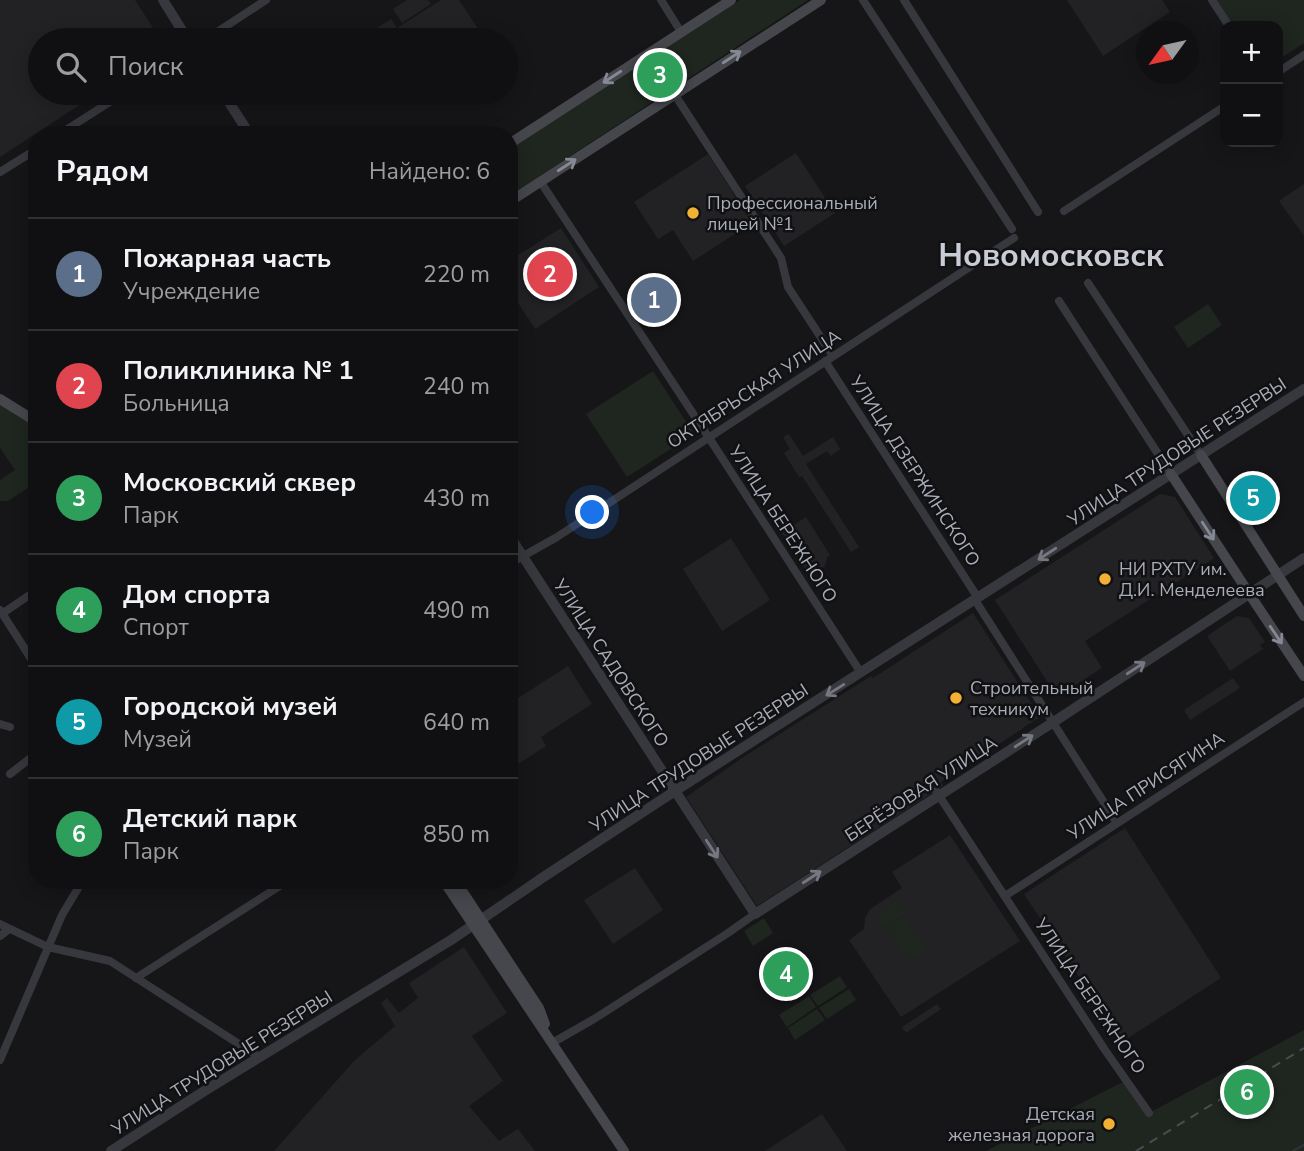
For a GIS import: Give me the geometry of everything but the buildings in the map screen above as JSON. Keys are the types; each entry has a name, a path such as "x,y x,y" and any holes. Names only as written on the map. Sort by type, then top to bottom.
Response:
{"main road":[{"path":"518,138 730,0"},
{"path":"518,196 821,0"},
{"path":"0,399 28,416"},
{"path":"1201,455 1304,616"},
{"path":"1171,474 1304,676"},
{"path":"450,889 539,1008 552,1044 624,1151"},
{"path":"460,889 477,923"}],"street":[{"path":"163,0 180,28"},
{"path":"223,28 266,0"},
{"path":"661,0 681,32"},
{"name":"ОКТЯБРЬСКАЯ УЛИЦА","path":"518,560 557,537 829,358 1013,233 863,0"},
{"path":"904,0 1038,212"},
{"path":"1212,0 1226,21"},
{"path":"1283,69 1304,55"},
{"name":"УЛИЦА ДЗЕРЖИНСКОГО","path":"675,94 781,258 788,287 829,358 1116,823"},
{"path":"72,126 105,105"},
{"path":"231,105 244,126"},
{"path":"1064,211 1220,109"},
{"path":"0,173 28,155"},
{"name":"УЛИЦА БЕРЕЖНОГО","path":"540,181 861,673"},
{"path":"1088,283 1201,455"},
{"path":"1059,301 1171,474"},
{"name":"УЛИЦА ТРУДОВЫЕ РЕЗЕРВЫ","path":"111,1151 477,923 675,792 1304,389"},
{"name":"УЛИЦА САДОВСКОГО","path":"518,550 755,914"},
{"name":"БЕРЁЗОВАЯ УЛИЦА","path":"552,1044 729,933 938,793 1052,723 1304,558"},
{"path":"28,595 1,611 28,654"},
{"name":"УЛИЦА ПРИСЯГИНА","path":"1005,896 1304,702"},
{"path":"0,724 10,727"},
{"path":"10,774 28,760"},
{"name":"УЛИЦА БЕРЕЖНОГО","path":"938,793 1149,1113"},
{"path":"0,1060 62,915 78,889"},
{"path":"136,978 275,889"},
{"path":"0,924 48,947 110,961 259,1057"},
{"path":"0,936 9,929"}],"shaded area":[{"path":"0,0 135,0 153,28 28,28 28,105 80,105 47,126 28,126 28,139 0,157"},
{"path":"407,0 428,0 431,4 402,23 393,9"},
{"path":"441,0 459,0 478,28 397,28"},
{"path":"740,0 808,0 518,190 518,143"},
{"path":"1067,0 1162,0 1170,12 1156,21 1136,21 1136,34 1103,56"},
{"path":"1214,0 1304,0 1304,43 1283,57 1283,21 1228,21"},
{"path":"391,19 397,28 377,28"},
{"path":"796,153 835,213 784,246 745,186"},
{"name":"Профессиональный лицей №1","path":"708,154 752,223 693,261 673,230 658,239 634,202"},
{"path":"1304,184 1304,236 1279,201"},
{"path":"561,228 599,287 535,329 518,303 518,255"},
{"path":"1208,304 1222,325 1188,348 1174,327"},
{"path":"653,371 694,434 627,477 586,414"},
{"path":"0,401 28,420 28,488 8,501 0,501 0,480 15,470 0,448"},
{"path":"789,434 803,456 833,437 840,449 831,456 827,451 806,464 859,547 851,552 784,453 790,449 783,437"},
{"name":"НИ РХТУ им. Д.И. Менделеева","path":"1160,494 1175,497 1214,558 1085,641 1102,668 1057,697 995,600"},
{"path":"806,517 830,555 825,566 810,576 782,533"},
{"path":"731,538 770,600 722,631 683,569"},
{"path":"973,613 1040,717 941,782 943,786 757,906 686,797 742,758"},
{"path":"1237,616 1249,618 1265,642 1260,645 1263,649 1230,671 1207,636"},
{"path":"568,666 592,704 541,737 546,746 518,763 518,698"},
{"path":"1233,678 1240,688 1190,720 1184,710"},
{"path":"1125,828 1221,978 1122,1042 1024,894"},
{"path":"950,835 1020,941 901,1017 849,940 864,929 865,918 870,909 902,888 892,872"},
{"path":"635,868 663,910 613,944 584,900"},
{"path":"898,900 906,912 883,928 875,916"},
{"path":"904,916 927,950 909,962 886,928"},
{"path":"764,918 773,933 753,946 744,931"},
{"path":"464,947 507,1013 472,1036 503,1081 469,1106 499,1141 518,1129 535,1151 274,1151 354,1061 395,1026 381,1003 387,998 399,1013 418,998 409,983"},
{"path":"840,976 847,987 818,1006 810,995"},
{"path":"849,989 856,1000 827,1019 819,1008"},
{"path":"809,996 816,1007 787,1027 779,1015"},
{"path":"937,1004 941,1009 906,1033 902,1027"},
{"path":"817,1009 825,1020 795,1040 788,1028"},
{"path":"1304,1030 1304,1151 986,1151 1127,1080 1149,1113"},
{"path":"822,1114 847,1151 765,1151"}],"waterway":[{"path":"1293,1151 1304,1145"}],"railway":[{"path":"1136,1151 1304,1048"}],"place":[{"name":"Московский сквер","path":"660,75"},
{"name":"Профессиональный лицей №1","path":"693,213"},
{"name":"Поликлиника № 1","path":"550,274"},
{"name":"Пожарная часть","path":"654,300"},
{"name":"Городской музей","path":"1253,498"},
{"name":"НИ РХТУ им. Д.И. Менделеева","path":"1105,579"},
{"name":"Строительный техникум","path":"956,698"},
{"name":"Дом спорта","path":"786,974"},
{"name":"Детский парк","path":"1247,1092"},
{"name":"Детская железная дорога","path":"1109,1124"}],"district":[{"name":"Новомосковск","path":"1051,255"}]}
